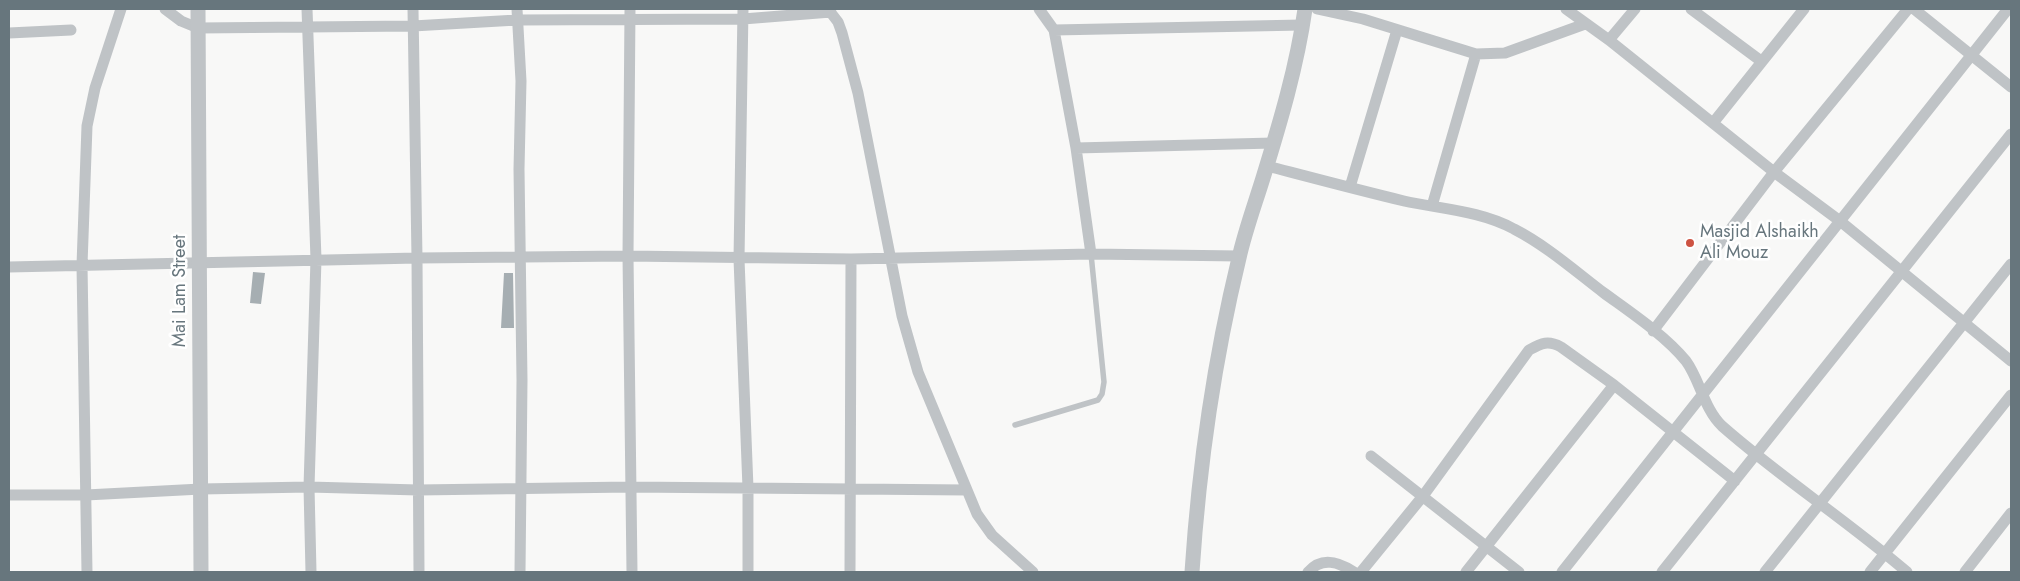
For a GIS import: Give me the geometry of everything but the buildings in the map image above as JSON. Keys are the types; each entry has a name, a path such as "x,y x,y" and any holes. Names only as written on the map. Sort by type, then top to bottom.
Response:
{"street":[{"path":"87,572 82,265 87,126 95,88 121,9"},
{"path":"165,9 181,21 198,28 413,26 517,15 743,14 830,11 842,33 858,93 902,316 915,363 977,514 992,535 1033,572"},
{"name":"Mai Lam Street","path":"198,9 201,572"},
{"path":"308,9 316,260 309,487 311,572"},
{"path":"413,9 419,572"},
{"path":"1039,9 1054,30 1076,148 1091,254"},
{"path":"1192,572 1198,492 1209,404 1239,256 1267,166 1298,51 1305,9"},
{"path":"1317,9 1397,30 1476,54 1505,53 1585,24"},
{"path":"1566,9 1609,40 1774,172 1840,221 1963,324 2011,361"},
{"path":"1609,40 1635,9"},
{"path":"1691,9 1761,61"},
{"path":"1713,123 1804,9"},
{"path":"1653,331 1774,172 1908,9"},
{"path":"1914,9 2011,88"},
{"path":"1562,572 2008,9"},
{"path":"630,14 628,256 632,572"},
{"path":"743,14 739,259 748,488 748,572"},
{"path":"517,15 520,63 519,169 522,380 520,572"},
{"path":"1054,30 1302,25"},
{"path":"9,33 71,30"},
{"path":"1350,187 1397,30"},
{"path":"1432,206 1476,54"},
{"path":"1662,572 2011,134"},
{"path":"1076,148 1273,143"},
{"path":"1267,166 1432,206 1479,215 1515,229 1566,263 1653,331 1686,361 1702,395 1720,424 1819,505 1908,572"},
{"path":"9,267 417,258 628,256 739,259 851,259 1091,254 1239,256"},
{"path":"850,572 851,259"},
{"path":"1765,572 2011,264"},
{"path":"1361,572 1422,496 1529,350 1545,341 1554,343 1614,385 1735,481"},
{"path":"1466,572 1614,385"},
{"path":"1870,572 2011,395"},
{"path":"1372,456 1519,572"},
{"path":"9,495 86,495 201,489 309,487 418,490 630,487 967,490"},
{"path":"1965,572 2011,513"},
{"path":"1308,572 1317,565 1328,562 1337,562 1354,572"}],"lane":[{"path":"1015,425 1098,400 1102,394 1104,382 1091,254"}],"place":[{"name":"Masjid Alshaikh Ali Mouz","path":"1690,243"}]}
